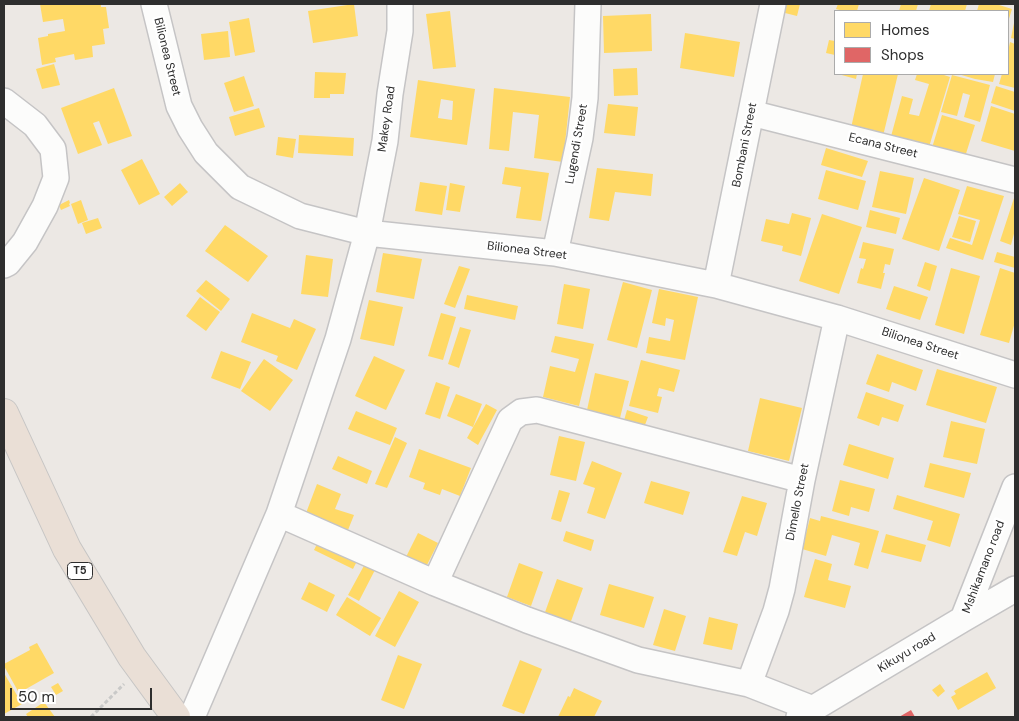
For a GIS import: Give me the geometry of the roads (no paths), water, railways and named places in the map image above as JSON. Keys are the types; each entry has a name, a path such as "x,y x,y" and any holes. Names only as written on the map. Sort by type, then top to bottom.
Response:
{"highway":[{"name":"T5","path":"4,413 67,549 132,657 176,717"}],"street":[{"name":"Bilionea Street","path":"154,4 179,106 206,153 240,187 300,216 367,233 555,253 716,286 838,318 1015,375"},
{"name":"Makey Road","path":"192,717 279,514 338,339 367,233 385,141 400,31 400,4"},
{"name":"Lugendi Street","path":"555,253 580,138 585,98 588,4"},
{"name":"Bombani Street","path":"716,286 773,4"},
{"path":"4,102 35,125 53,149 56,178 45,206 25,242 4,266"},
{"name":"Ecana Street","path":"751,113 1015,180"},
{"name":"Dimello Street","path":"749,684 782,590 802,480 838,318"},
{"path":"434,583 510,420 521,412 537,410 802,480"},
{"name":"Mshikamano road","path":"963,619 1015,487"},
{"path":"279,514 434,583 527,620 638,660 749,684 806,713"},
{"name":"Kikuyu road","path":"806,713 1015,590"}]}
